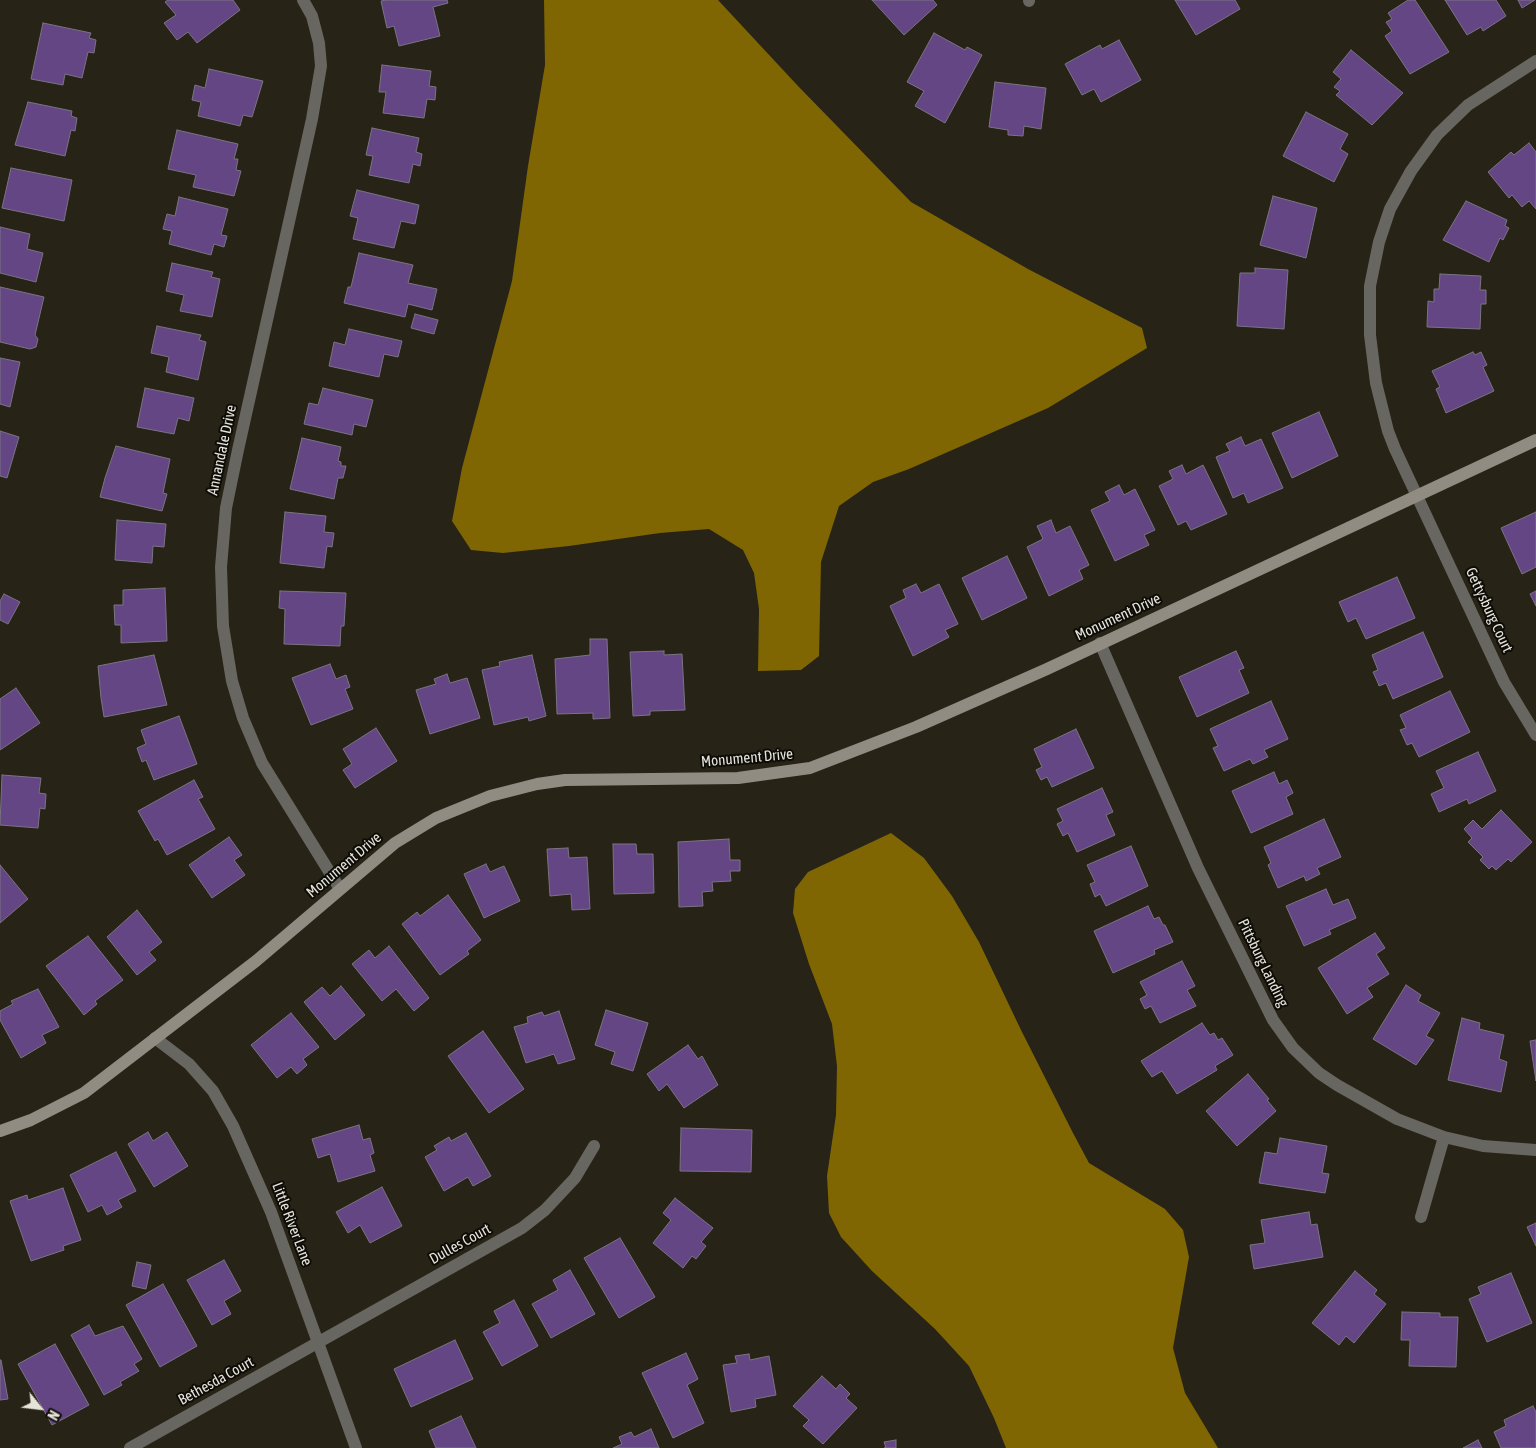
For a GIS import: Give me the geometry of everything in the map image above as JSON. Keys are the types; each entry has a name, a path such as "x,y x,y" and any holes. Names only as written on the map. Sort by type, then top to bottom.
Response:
{"street":[{"name":"Annandale Drive","path":"303,0 312,16 319,43 321,66 312,119 226,508 221,567 223,626 232,680 243,718 262,763 340,889"},
{"name":"Gettysburg Court","path":"1536,61 1468,105 1437,135 1411,171 1390,209 1379,242 1370,286 1370,335 1376,383 1388,431 1504,682 1536,735"},
{"name":"Monument Drive","path":"0,1131 32,1120 84,1093 256,961 395,843 436,818 490,796 537,784 566,780 738,778 810,768 916,727 1047,669 1536,440"},
{"name":"Pittsburg Landing","path":"1100,643 1198,868 1273,1020 1293,1048 1319,1073 1397,1119 1444,1137 1483,1146 1536,1150"},
{"name":"Little River Lane","path":"155,1038 189,1064 213,1091 233,1126 271,1212 356,1448"},
{"path":"1421,1217 1444,1137"},
{"name":"Dulles Court","path":"318,1342 522,1228 545,1210 575,1178 594,1146"},
{"name":"Bethesda Court","path":"130,1448 318,1342"}],"shaded area":[{"path":"544,0 718,0 798,86 911,202 1028,269 1142,328 1147,348 1048,408 909,469 873,482 839,506 821,562 819,656 801,670 758,671 759,609 754,573 743,550 709,529 660,533 503,553 471,550 452,521 462,468 512,281 528,166 545,65"},
{"path":"891,833 924,858 952,896 979,942 1021,1030 1089,1163 1165,1209 1183,1230 1189,1257 1173,1348 1185,1393 1218,1448 1006,1448 969,1366 935,1329 872,1271 841,1237 829,1213 827,1176 836,1115 837,1066 832,1024 809,964 793,913 795,889 808,872"}],"building":[{"path":"168,0 233,0 240,10 197,43 188,32 177,40 164,23 176,15 165,2"},
{"path":"447,0 448,3 433,7 440,36 399,46 394,26 387,28 381,1"},
{"path":"872,0 933,0 937,5 904,35"},
{"path":"1175,0 1235,0 1240,9 1196,35"},
{"path":"1408,0 1415,0 1449,52 1410,74 1385,36 1392,31 1386,22 1392,19 1388,13"},
{"path":"1445,0 1496,0 1506,16 1483,31 1481,27 1467,35"},
{"path":"1518,0 1535,0 1522,8"},
{"path":"43,23 91,33 89,38 96,40 94,53 88,52 82,78 65,74 63,85 31,79"},
{"path":"934,33 965,50 967,47 982,55 945,123 915,106 924,91 907,82"},
{"path":"1119,40 1141,80 1101,102 1094,89 1082,95 1065,64 1100,45 1102,49"},
{"path":"1351,50 1403,93 1372,125 1336,95 1340,91 1334,87 1341,79 1333,72"},
{"path":"382,65 431,71 429,86 436,87 435,100 427,99 424,118 383,113 386,92 379,92"},
{"path":"209,69 263,81 252,117 243,115 240,126 198,116 201,102 192,100 195,85 205,88"},
{"path":"995,82 1046,88 1041,129 1024,126 1023,136 1008,135 1008,130 989,127"},
{"path":"28,102 72,111 71,116 77,118 75,131 71,130 65,156 15,145"},
{"path":"1306,112 1348,134 1340,149 1348,154 1334,182 1283,156"},
{"path":"372,128 419,138 416,152 422,154 420,166 413,164 409,183 369,175 373,156 366,155"},
{"path":"177,130 238,144 234,159 238,159 236,170 241,171 234,196 193,187 196,175 168,169"},
{"path":"1529,143 1536,152 1536,209 1529,201 1522,207 1512,195 1509,198 1488,172 1511,152 1514,155"},
{"path":"11,168 72,180 64,221 2,208"},
{"path":"357,190 419,205 415,224 401,221 394,248 353,239 358,218 350,216"},
{"path":"1273,196 1317,208 1306,258 1260,245"},
{"path":"179,197 228,209 221,235 227,236 224,247 214,244 211,255 169,244 172,231 163,229 167,214 175,216"},
{"path":"1466,201 1507,220 1505,226 1509,228 1503,240 1500,238 1489,262 1443,240"},
{"path":"0,227 30,234 27,249 43,253 36,282 0,273"},
{"path":"359,253 413,265 408,283 437,289 432,310 408,304 405,317 344,303 348,287 351,287"},
{"path":"172,263 213,272 211,277 220,279 212,317 180,311 184,295 166,291"},
{"path":"1255,268 1288,270 1284,329 1237,326 1240,273 1255,273"},
{"path":"1440,274 1481,276 1480,290 1486,290 1486,304 1481,304 1480,329 1427,327 1428,301 1434,302 1434,289 1439,289"},
{"path":"0,287 44,297 35,335 38,339 36,347 30,349 0,342"},
{"path":"415,314 438,320 434,334 411,328"},
{"path":"157,326 201,335 199,340 206,342 198,380 166,372 169,357 151,353"},
{"path":"349,329 402,341 398,357 384,354 379,377 329,366 334,342 345,345"},
{"path":"1473,352 1475,355 1481,352 1487,365 1483,367 1494,391 1446,413 1436,389 1440,387 1432,371"},
{"path":"0,358 20,362 10,407 0,404"},
{"path":"145,388 194,398 189,421 178,418 174,434 137,427"},
{"path":"323,388 373,400 366,427 354,424 352,435 304,424 309,403 318,405"},
{"path":"1319,412 1338,456 1292,478 1272,433"},
{"path":"0,431 19,437 7,478 0,476"},
{"path":"1241,437 1245,446 1261,439 1283,488 1248,503 1244,493 1233,498 1216,457 1230,451 1226,444"},
{"path":"302,438 341,447 338,461 341,462 341,466 346,466 343,478 338,478 334,499 290,489"},
{"path":"116,446 170,459 163,493 167,494 162,511 100,497"},
{"path":"1182,465 1186,474 1203,465 1227,514 1191,530 1186,521 1178,525 1159,486 1173,479 1169,471"},
{"path":"1119,485 1124,495 1135,489 1155,530 1144,535 1149,545 1115,561 1091,510 1110,501 1105,492"},
{"path":"285,512 326,516 324,532 334,533 332,547 327,546 324,568 280,563"},
{"path":"1536,512 1536,567 1522,574 1501,528"},
{"path":"117,520 166,524 164,547 153,546 152,563 115,560"},
{"path":"1051,520 1056,533 1070,526 1089,565 1079,570 1083,579 1049,596 1027,547 1043,539 1037,526"},
{"path":"1007,556 1027,598 982,620 962,578"},
{"path":"1397,577 1415,618 1366,639 1356,618 1348,622 1339,602"},
{"path":"916,584 921,593 939,584 958,624 945,630 949,637 913,656 890,606 906,598 903,590"},
{"path":"165,588 167,641 121,643 121,625 115,625 114,605 123,605 123,590"},
{"path":"280,591 346,593 344,626 341,626 340,646 284,644 285,609 279,608"},
{"path":"1536,591 1536,606 1530,594"},
{"path":"4,594 20,602 8,624 0,620 0,601"},
{"path":"1423,632 1443,677 1393,699 1386,683 1379,686 1373,672 1378,670 1372,655"},
{"path":"590,639 607,639 610,718 593,719 593,713 557,714 555,659 590,655"},
{"path":"664,651 664,655 682,654 685,710 650,711 650,715 633,716 630,652"},
{"path":"1236,651 1244,668 1239,670 1249,693 1197,717 1179,677"},
{"path":"154,655 167,705 104,717 98,666"},
{"path":"532,655 546,716 529,721 528,717 494,725 482,670 500,666 499,662"},
{"path":"330,664 336,679 346,675 350,687 345,689 353,709 311,725 292,678"},
{"path":"447,674 450,683 467,678 480,718 430,734 416,690 436,684 434,679"},
{"path":"16,688 40,723 0,750 0,699"},
{"path":"1450,691 1470,732 1419,757 1412,743 1407,745 1400,730 1406,728 1400,715"},
{"path":"1271,701 1288,739 1264,750 1268,757 1253,764 1250,759 1224,771 1213,748 1218,746 1210,729"},
{"path":"179,716 197,764 154,780 146,760 142,762 137,748 146,744 141,730"},
{"path":"376,728 397,761 355,788 343,770 352,764 343,749"},
{"path":"1076,729 1094,768 1052,787 1047,777 1041,780 1036,770 1042,767 1034,749"},
{"path":"1478,752 1496,791 1469,804 1467,799 1439,812 1431,794 1444,788 1436,771"},
{"path":"1274,772 1279,784 1287,780 1293,793 1286,797 1293,814 1251,833 1232,791"},
{"path":"2,775 41,778 39,793 46,794 45,809 40,808 38,828 0,825"},
{"path":"194,780 203,797 198,799 215,829 167,855 158,839 155,841 138,811"},
{"path":"1102,788 1113,812 1106,815 1115,835 1077,852 1068,833 1063,836 1057,824 1063,821 1057,809"},
{"path":"1501,810 1532,842 1511,862 1508,859 1496,870 1492,866 1489,869 1480,860 1483,857 1468,842 1472,838 1464,829 1473,820 1482,829"},
{"path":"1324,819 1341,857 1317,868 1320,874 1306,881 1304,876 1278,888 1268,865 1271,863 1264,847"},
{"path":"229,837 242,855 234,860 245,875 212,898 189,865"},
{"path":"729,839 730,860 740,860 740,871 730,871 731,881 712,882 713,891 702,892 703,906 679,907 678,842"},
{"path":"613,844 636,844 637,854 653,854 654,893 614,894"},
{"path":"1131,846 1148,886 1106,906 1100,894 1095,897 1090,884 1095,882 1087,865"},
{"path":"568,848 569,858 587,857 590,909 572,910 571,894 550,896 547,849"},
{"path":"486,864 490,872 504,866 520,901 484,918 464,874"},
{"path":"0,865 28,899 0,923"},
{"path":"1326,889 1333,905 1348,899 1356,918 1329,930 1331,934 1304,946 1286,906"},
{"path":"448,895 481,940 467,951 469,954 440,975 402,924 417,912 420,916"},
{"path":"1148,906 1154,919 1159,917 1163,925 1165,925 1173,942 1154,950 1155,954 1113,973 1094,931"},
{"path":"137,910 162,942 149,952 156,960 137,975 107,937"},
{"path":"1375,933 1385,948 1376,954 1389,974 1367,988 1373,997 1347,1014 1318,968"},
{"path":"88,936 123,980 95,1001 97,1004 84,1015 46,966"},
{"path":"389,946 429,998 414,1011 396,989 382,1001 352,964 369,950 375,958"},
{"path":"1182,961 1195,986 1187,990 1196,1006 1160,1023 1151,1006 1145,1009 1140,999 1147,995 1140,982"},
{"path":"1406,985 1421,995 1418,1001 1440,1013 1426,1036 1434,1040 1416,1065 1373,1039"},
{"path":"341,986 365,1015 335,1040 304,1002 322,987 330,996"},
{"path":"38,989 59,1027 42,1035 46,1043 21,1058 0,1020 0,1011 13,1004 11,1001"},
{"path":"606,1010 648,1023 633,1071 611,1064 615,1052 595,1045"},
{"path":"559,1011 575,1059 558,1064 554,1054 526,1063 514,1027 528,1023 527,1017 542,1012 544,1016"},
{"path":"291,1013 319,1047 303,1059 307,1065 297,1074 291,1067 277,1078 251,1045"},
{"path":"1462,1018 1480,1023 1479,1029 1504,1035 1499,1059 1507,1062 1501,1092 1448,1080"},
{"path":"1202,1023 1210,1035 1214,1033 1218,1040 1222,1038 1233,1055 1215,1066 1217,1070 1177,1094 1162,1071 1152,1077 1141,1061"},
{"path":"483,1031 524,1089 489,1113 448,1056"},
{"path":"1536,1040 1536,1081 1530,1041"},
{"path":"688,1045 698,1059 702,1056 718,1085 684,1108 667,1084 659,1091 647,1074"},
{"path":"1248,1074 1269,1099 1267,1100 1276,1111 1237,1146 1206,1111"},
{"path":"359,1125 363,1140 370,1138 374,1153 370,1155 375,1171 338,1182 330,1154 318,1158 312,1139"},
{"path":"681,1128 752,1130 751,1172 680,1171"},
{"path":"148,1132 153,1141 167,1132 188,1166 154,1187 128,1144"},
{"path":"466,1133 491,1176 473,1186 468,1177 444,1191 425,1157 437,1150 434,1146 449,1137 451,1141"},
{"path":"1280,1138 1327,1146 1322,1173 1329,1174 1325,1193 1259,1183 1265,1152 1277,1154"},
{"path":"116,1152 136,1191 118,1200 122,1207 107,1215 102,1205 88,1212 70,1175"},
{"path":"382,1187 402,1226 370,1243 360,1225 348,1233 336,1212"},
{"path":"63,1188 81,1240 63,1246 64,1250 31,1261 10,1201 27,1195 28,1200"},
{"path":"675,1198 713,1228 701,1242 706,1246 696,1259 692,1256 683,1268 653,1243 671,1220 663,1213"},
{"path":"1309,1212 1311,1225 1317,1224 1323,1257 1254,1269 1250,1245 1265,1243 1261,1220"},
{"path":"1536,1223 1536,1246 1527,1227"},
{"path":"620,1238 655,1297 619,1318 584,1258"},
{"path":"224,1260 241,1291 224,1301 231,1314 212,1325 187,1280"},
{"path":"137,1262 151,1265 146,1289 132,1286"},
{"path":"570,1270 595,1314 551,1338 532,1304 558,1290 553,1280"},
{"path":"1355,1271 1377,1290 1374,1294 1386,1304 1354,1343 1346,1336 1339,1345 1312,1323"},
{"path":"1511,1273 1532,1323 1487,1342 1469,1299 1481,1294 1478,1287"},
{"path":"163,1284 197,1346 160,1367 126,1305"},
{"path":"514,1300 538,1346 502,1366 483,1332 500,1323 494,1311"},
{"path":"1402,1312 1440,1313 1440,1317 1458,1317 1456,1367 1409,1366 1410,1340 1401,1340"},
{"path":"89,1325 95,1336 123,1326 142,1359 134,1364 139,1371 120,1382 122,1385 104,1395 71,1335"},
{"path":"455,1340 473,1379 411,1407 394,1369"},
{"path":"55,1344 89,1405 52,1425 18,1364"},
{"path":"686,1353 698,1379 687,1385 704,1423 673,1438 642,1373"},
{"path":"749,1354 750,1360 769,1356 776,1395 755,1399 756,1407 731,1412 723,1365 737,1363 735,1356"},
{"path":"0,1360 8,1399 0,1400"},
{"path":"822,1376 836,1389 840,1384 850,1394 846,1398 857,1408 823,1444 803,1426 809,1420 793,1406"},
{"path":"1533,1406 1536,1412 1536,1448 1501,1448 1494,1432 1506,1426 1504,1420"},
{"path":"461,1416 476,1448 436,1448 429,1431"},
{"path":"651,1429 659,1448 613,1448 622,1444 619,1437 631,1432 634,1437"},
{"path":"896,1440 896,1448 886,1448 884,1442"},
{"path":"1478,1440 1482,1448 1463,1448"}]}
